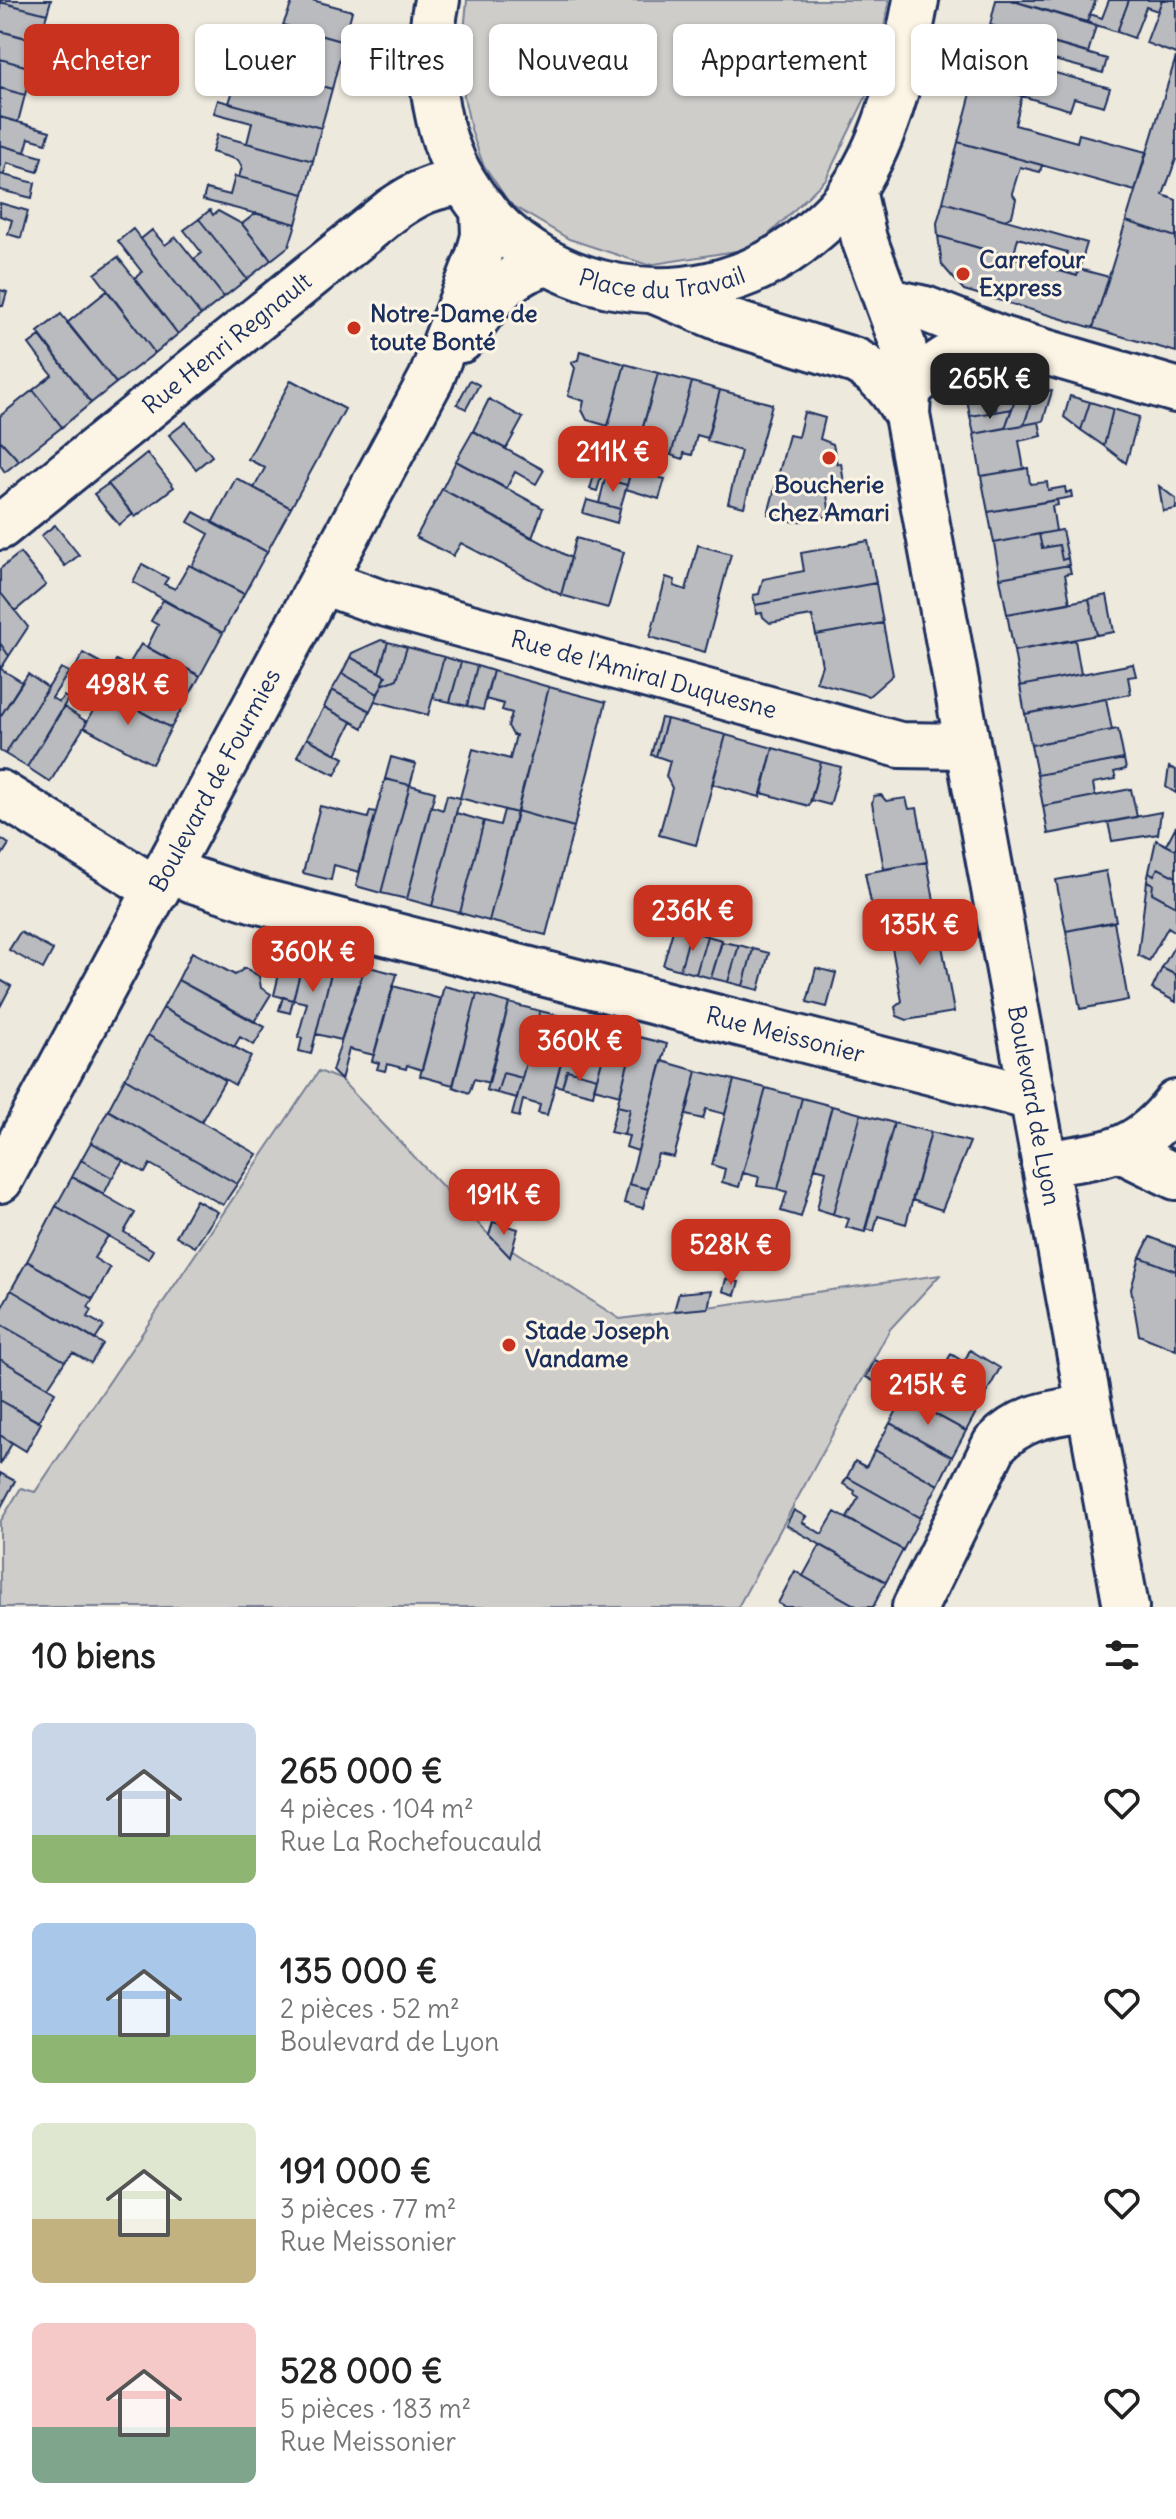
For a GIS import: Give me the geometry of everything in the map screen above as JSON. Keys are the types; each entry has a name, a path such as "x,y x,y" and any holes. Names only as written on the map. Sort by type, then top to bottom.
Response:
{"street":[{"name":"Place du Travail","path":"437,0 432,47 435,90 447,146 474,196 517,241 549,263 602,283 657,292 707,286 771,263 830,216 853,190 876,146 903,64 916,0"},
{"name":"Rue Henri Regnault","path":"0,527 391,211 420,191 438,185 474,196"},
{"name":"Boulevard de Lyon","path":"853,190 864,239 903,345 908,402 967,746 1126,1607"},
{"name":"Boulevard de Fourmies","path":"0,1180 431,379 484,236 474,196"},
{"name":"Boulevard de Fourmies","path":"431,379 506,282 526,269 549,263"},
{"name":"Boulevard de Lyon","path":"657,292 716,317 856,361 868,367 908,402"},
{"path":"888,301 925,309 1001,339 1176,390"},
{"path":"908,402 940,360 956,351 1001,339"},
{"name":"Rue de l'Amiral Duquesne","path":"323,582 379,602 900,745 967,746"},
{"name":"Rue Meissonier","path":"0,793 162,879 193,880 255,900 1033,1098"},
{"path":"1044,1164 1121,1150 1144,1138 1176,1103"},
{"path":"1121,1150 1176,1177"},
{"path":"919,1606 995,1444 1011,1428 1030,1419 1089,1407"}],"shaded area":[{"path":"467,0 889,0 885,24 673,24 673,96 866,96 826,179 755,248 648,265 569,239 510,204 483,164 472,133 464,96 473,96 473,24 465,24"},
{"name":"Stade Joseph Vandame","path":"319,1071 341,1080 489,1235 620,1319 940,1275 890,1329 738,1607 0,1607 0,1522 21,1488 35,1492"}],"building":[{"path":"0,0 51,0 47,14"},
{"path":"293,0 312,0 352,11 349,24 341,24 341,41 325,37 325,24 283,24"},
{"path":"996,0 1010,0 1096,26 1088,53 1057,44 1057,24 990,24"},
{"path":"1010,0 1096,0 1087,22"},
{"path":"1109,0 1129,0 1117,32 1087,22 1090,14 1102,18"},
{"path":"1129,0 1162,0 1158,11 1146,7 1134,38 1117,32"},
{"path":"1162,0 1176,0 1176,54 1146,43"},
{"path":"0,2 47,14 44,24 24,24 24,37 0,31"},
{"path":"0,31 24,38 24,66 0,59"},
{"path":"325,37 341,41 332,89 325,87"},
{"path":"1057,44 1107,59 1103,73 1057,61"},
{"path":"1176,57 1176,159 1163,195 1176,200 1176,237 1126,221"},
{"path":"0,59 24,66 24,95 0,88"},
{"path":"1057,74 1110,88 1104,106 1074,98 1070,110 1022,96 1057,96"},
{"path":"325,87 332,89 321,128 229,103 231,96 325,96"},
{"path":"0,88 24,95 18,122 0,117"},
{"path":"970,96 1022,96 1015,125 1077,142 1079,134 1146,152 1135,191 958,142"},
{"path":"218,100 321,128 313,161 247,143 252,123 214,113"},
{"path":"0,117 50,131 46,143 29,138 25,152 0,145"},
{"path":"217,135 313,161 304,194 239,177 242,167 238,160 212,152"},
{"path":"958,142 1042,165 1040,172 1020,167 1012,193 1016,199 1012,216 1005,220 943,202"},
{"path":"0,145 42,157 38,172 7,163 4,175 0,174"},
{"path":"0,174 35,183 32,198 0,190"},
{"path":"235,176 304,194 296,224 203,200 206,189 230,195"},
{"path":"943,202 1087,243 1077,276 1062,271 1067,252 1018,238 1013,258 938,236 937,223"},
{"path":"0,203 28,211 21,238 8,234 12,220 0,216"},
{"path":"210,210 213,215 218,211 242,224 271,260 247,279 199,219"},
{"path":"256,213 296,224 289,246 271,260 242,224"},
{"path":"199,219 247,279 224,297 194,259 202,253 184,230"},
{"path":"1126,221 1176,237 1176,352 1093,328"},
{"path":"133,229 201,315 178,334 135,278 142,272 118,241"},
{"path":"152,230 165,245 176,237 224,297 201,315 141,239"},
{"path":"938,236 1077,276 1079,269 1109,277 1093,328 964,290 942,265"},
{"path":"118,257 178,334 155,353 95,274"},
{"path":"0,290 7,292 3,306 0,306"},
{"path":"107,291 155,353 116,383 67,323"},
{"path":"61,314 116,383 91,403 38,332"},
{"path":"40,336 91,403 62,427 33,390 52,375 29,344"},
{"path":"580,351 625,364 608,426 587,420 582,410 584,401 568,396 575,368 571,362 578,360"},
{"path":"625,364 658,373 633,462 612,456 615,441 610,440 613,430 607,429"},
{"path":"658,373 692,382 671,455 659,452 653,476 665,479 659,499 626,489"},
{"path":"990,373 1005,377 995,412 970,416 966,393"},
{"path":"1005,377 1021,382 1012,409 995,412"},
{"path":"291,380 345,409 291,508 254,488 265,468 248,459"},
{"path":"470,380 479,385 466,409 457,404"},
{"path":"692,382 720,390 707,438 697,435 692,455 684,453 683,459 671,455"},
{"path":"1021,382 1036,387 1024,425 1005,428"},
{"path":"1036,387 1052,391 1043,421 1024,425"},
{"path":"33,390 62,427 19,461 0,440 0,416"},
{"path":"720,390 772,404 744,507 728,503 741,451 707,441"},
{"path":"1070,396 1090,402 1081,430 1064,417"},
{"path":"489,399 523,418 506,449 473,431"},
{"path":"1090,402 1113,409 1104,446 1081,430"},
{"path":"1012,409 1005,428 974,434 970,416"},
{"path":"1113,409 1139,417 1126,463 1104,446"},
{"path":"804,412 825,418 820,439 833,444 837,464 841,463 844,483 826,487 830,516 795,522 768,514 789,435 798,437"},
{"path":"186,422 212,456 196,469 169,435"},
{"path":"1039,422 1042,436 1019,441 1024,469 981,476 974,434"},
{"path":"473,431 544,470 536,484 515,472 506,489 456,461"},
{"path":"0,440 19,461 5,472 0,465"},
{"path":"147,453 174,487 135,517 108,484"},
{"path":"612,456 633,462 627,485 605,479"},
{"path":"456,461 543,508 532,538 442,489"},
{"path":"1028,468 1030,484 1047,482 1048,490 1065,487 1066,493 1071,491 1072,497 988,512 981,476"},
{"path":"595,472 602,474 597,491 590,489"},
{"path":"236,478 291,508 267,552 212,523"},
{"path":"605,479 627,485 620,509 599,503"},
{"path":"108,484 133,514 119,525 94,494"},
{"path":"1159,486 1176,499 1176,509 1163,511"},
{"path":"442,489 571,558 561,595 461,543 453,556 416,537"},
{"path":"587,500 620,509 617,523 583,513"},
{"path":"1057,500 1058,505 1052,506 1056,531 994,543 988,512"},
{"path":"194,512 267,552 244,594 192,566 209,534 188,522"},
{"path":"55,525 79,555 65,566 41,536"},
{"path":"1062,530 1068,558 1062,560 1059,545 1042,548 1039,534"},
{"path":"1039,534 1042,548 1059,545 1062,560 1068,558 1069,565 1000,578 994,543"},
{"path":"576,538 624,552 608,608 561,595"},
{"path":"868,541 876,583 755,605 753,595 759,594 763,579 804,571 801,553"},
{"path":"698,545 731,554 705,652 650,637 666,577 675,580 674,586 686,590"},
{"path":"20,553 46,585 15,611 0,592 0,569"},
{"path":"142,564 168,578 164,584 175,589 189,565 244,594 223,633 133,582"},
{"path":"1069,565 1071,573 1065,574 1070,603 1007,614 1000,578"},
{"path":"876,583 883,623 816,635 812,616 770,623 762,613 756,614 755,605"},
{"path":"0,592 28,627 9,656 0,643"},
{"path":"1107,595 1114,632 1097,635 1089,599"},
{"path":"1089,599 1097,635 1014,651 1007,614"},
{"path":"163,600 223,633 200,676 147,647 158,625 151,621"},
{"path":"883,623 893,675 869,696 816,682 822,665 816,635"},
{"path":"381,640 388,642 379,672 350,657 352,653"},
{"path":"1075,640 1081,674 1020,686 1014,651"},
{"path":"388,642 407,647 397,679 382,685 386,676 379,672"},
{"path":"0,643 9,656 0,670"},
{"path":"141,644 200,676 171,728 72,674 83,653 112,669 116,660 128,666"},
{"path":"407,647 444,657 428,715 375,701 382,685 397,679"},
{"path":"350,657 386,676 378,694 342,673"},
{"path":"444,657 461,662 450,702 433,698"},
{"path":"461,662 477,666 467,706 450,702"},
{"path":"1133,664 1136,676 1128,677 1131,694 1025,714 1020,686"},
{"path":"477,666 493,671 483,710 467,706"},
{"path":"61,668 69,672 52,698 59,702 64,696 68,699 27,767 5,754"},
{"path":"0,670 22,682 0,717"},
{"path":"493,671 549,687 517,813 460,798 473,749 510,759 516,735 508,726 512,713 502,710 504,704 485,699"},
{"path":"342,673 378,694 370,711 332,690"},
{"path":"28,674 48,688 5,754 0,751 0,717"},
{"path":"549,687 606,702 574,827 517,811"},
{"path":"332,690 370,711 363,728 324,707"},
{"path":"104,691 171,728 152,764 84,727"},
{"path":"1106,699 1112,730 1031,745 1025,714"},
{"path":"64,707 87,722 50,782 27,767"},
{"path":"324,707 352,722 336,754 307,738"},
{"path":"661,718 667,719 656,756 651,755"},
{"path":"667,719 726,735 696,845 659,835 672,788 666,776 670,761 656,756"},
{"path":"1118,729 1124,759 1037,775 1031,745"},
{"path":"726,735 773,748 760,797 712,784"},
{"path":"307,738 344,758 335,775 297,756"},
{"path":"773,748 821,762 809,806 762,793"},
{"path":"391,757 416,764 410,785 385,779"},
{"path":"1124,759 1126,769 1114,772 1116,779 1093,783 1095,796 1043,806 1037,775"},
{"path":"821,762 841,767 830,805 811,800"},
{"path":"1169,767 1176,770 1176,793 1166,787"},
{"path":"385,779 410,785 381,893 356,886"},
{"path":"410,785 435,792 407,899 381,893"},
{"path":"1131,789 1137,817 1048,834 1043,806"},
{"path":"447,795 460,798 432,906 407,899 431,806 443,810"},
{"path":"881,795 886,801 906,798 909,809 917,808 927,862 884,869 872,803 874,796"},
{"path":"320,806 368,818 370,811 376,812 359,872 334,865 331,880 303,873"},
{"path":"504,810 517,813 489,921 460,913 484,821 500,825"},
{"path":"517,811 574,827 546,935 489,921"},
{"path":"1161,812 1158,834 1112,841 1108,822"},
{"path":"456,813 484,821 460,913 432,906"},
{"path":"1176,826 1176,850 1166,845"},
{"path":"0,838 9,844 0,858"},
{"path":"1156,840 1176,850 1176,877 1158,868 1154,875 1149,872"},
{"path":"927,862 936,912 875,923 865,873"},
{"path":"1158,868 1176,877 1176,906 1152,893 1153,884 1147,881 1149,872 1154,875"},
{"path":"1106,871 1116,921 1066,931 1056,880"},
{"path":"1147,881 1153,884 1152,893 1176,906 1176,932 1168,927 1149,961 1138,955"},
{"path":"936,912 954,1012 907,1020 897,1016 895,1007 902,1001 887,921"},
{"path":"1114,922 1128,1000 1080,1009 1066,931"},
{"path":"674,927 691,931 680,970 663,965"},
{"path":"691,931 707,936 696,974 680,970"},
{"path":"20,932 53,950 43,969 9,950"},
{"path":"707,936 722,940 711,978 696,974"},
{"path":"272,941 286,945 279,975 265,971"},
{"path":"722,942 739,945 728,982 711,978"},
{"path":"1176,943 1176,975 1162,968"},
{"path":"286,945 306,950 293,1000 274,995"},
{"path":"739,945 753,949 743,986 728,982"},
{"path":"753,949 769,953 759,990 743,986"},
{"path":"306,950 335,957 311,1054 299,1051 302,1038 298,1037 307,1003 293,1000"},
{"path":"192,952 235,975 245,968 259,976 261,988 271,994 254,1022 178,980"},
{"path":"335,957 365,966 341,1040 316,1034"},
{"path":"365,966 397,974 374,1055 349,1049 341,1080 332,1071"},
{"path":"816,968 836,973 827,1007 807,1002"},
{"path":"1162,968 1176,975 1176,1002 1152,989"},
{"path":"0,980 11,986 0,1007"},
{"path":"178,980 265,1027 254,1045 240,1037 234,1047 163,1008"},
{"path":"393,986 441,999 422,1070 387,1064 385,1071 377,1069 379,1063 372,1061"},
{"path":"444,986 477,994 453,1085 420,1076"},
{"path":"477,994 509,1003 489,1083 474,1079 469,1093 453,1087"},
{"path":"283,997 293,1000 290,1013 279,1010"},
{"path":"509,1003 540,1011 522,1078 503,1073 497,1093 486,1090"},
{"path":"163,1008 251,1056 235,1085 148,1035"},
{"path":"540,1011 573,1019 547,1115 538,1113 540,1105 523,1100 519,1117 512,1115"},
{"path":"573,1019 611,1030 597,1078 567,1070 562,1087 555,1085"},
{"path":"611,1030 635,1036 620,1095 594,1088"},
{"path":"148,1035 225,1080 201,1122 125,1078"},
{"path":"635,1036 667,1044 638,1151 626,1147 629,1136 624,1135 630,1109 617,1106"},
{"path":"662,1061 697,1071 674,1157 658,1154 648,1189 629,1184"},
{"path":"567,1070 597,1078 593,1095 562,1087"},
{"path":"697,1071 734,1080 725,1114 706,1109 703,1119 686,1115"},
{"path":"503,1073 522,1078 517,1098 497,1093"},
{"path":"125,1078 257,1154 237,1184 108,1110"},
{"path":"734,1080 766,1088 739,1187 722,1182 725,1169 712,1165"},
{"path":"766,1088 802,1098 778,1189 757,1186 759,1177 743,1173"},
{"path":"802,1098 832,1106 801,1217 781,1211 787,1192 778,1189"},
{"path":"617,1106 630,1109 624,1135 610,1132"},
{"path":"832,1106 861,1114 833,1214 817,1209 826,1171 815,1168"},
{"path":"108,1110 237,1184 223,1205 150,1164 145,1173 91,1142"},
{"path":"861,1114 894,1123 865,1232 846,1227 849,1219 833,1214"},
{"path":"894,1123 931,1132 906,1224 878,1216 874,1231 865,1229"},
{"path":"931,1132 970,1142 942,1210 912,1200"},
{"path":"91,1142 123,1160 112,1178 81,1160"},
{"path":"81,1160 112,1178 104,1194 72,1177"},
{"path":"72,1177 135,1213 124,1232 153,1250 148,1259 56,1206"},
{"path":"629,1184 648,1189 643,1208 624,1203"},
{"path":"470,1191 484,1195 480,1209 467,1204"},
{"path":"196,1200 218,1212 195,1247 176,1236"},
{"path":"56,1206 108,1236 94,1258 110,1268 93,1299 27,1261"},
{"path":"493,1222 518,1229 510,1257 489,1235"},
{"path":"1150,1237 1176,1247 1176,1271 1140,1257"},
{"path":"1140,1257 1176,1271 1176,1350 1139,1335 1131,1289"},
{"path":"27,1261 93,1299 88,1307 92,1310 88,1317 104,1326 95,1340 11,1290"},
{"path":"726,1279 739,1282 735,1295 723,1291"},
{"path":"11,1290 103,1344 91,1363 73,1353 65,1361 0,1324 0,1311"},
{"path":"712,1290 708,1308 674,1311 679,1293"},
{"path":"0,1324 65,1361 48,1387 0,1359"},
{"path":"970,1350 1000,1368 966,1431 866,1377 875,1360 916,1381 925,1366 940,1374 951,1354 964,1362"},
{"path":"0,1359 55,1392 38,1422 0,1400"},
{"path":"904,1397 966,1431 952,1457 890,1423"},
{"path":"0,1400 41,1423 26,1451 0,1435"},
{"path":"890,1423 952,1457 938,1485 875,1450"},
{"path":"0,1435 12,1443 0,1465"},
{"path":"875,1450 938,1485 920,1518 847,1477 855,1461 866,1467"},
{"path":"0,1473 15,1481 0,1509"},
{"path":"847,1477 920,1518 903,1550 847,1518 859,1497 843,1484"},
{"path":"794,1510 806,1517 802,1522 822,1534 835,1512 903,1550 886,1582 786,1525"},
{"path":"820,1545 886,1582 873,1607 858,1607 803,1576"},
{"path":"795,1571 858,1607 785,1607 778,1603"}],"place":[{"name":"Carrefour Express","path":"963,274"},
{"name":"Notre-Dame de toute Bonté","path":"354,328"},
{"name":"Boucherie chez Amari","path":"829,458"},
{"name":"Stade Joseph Vandame","path":"509,1345"}]}
